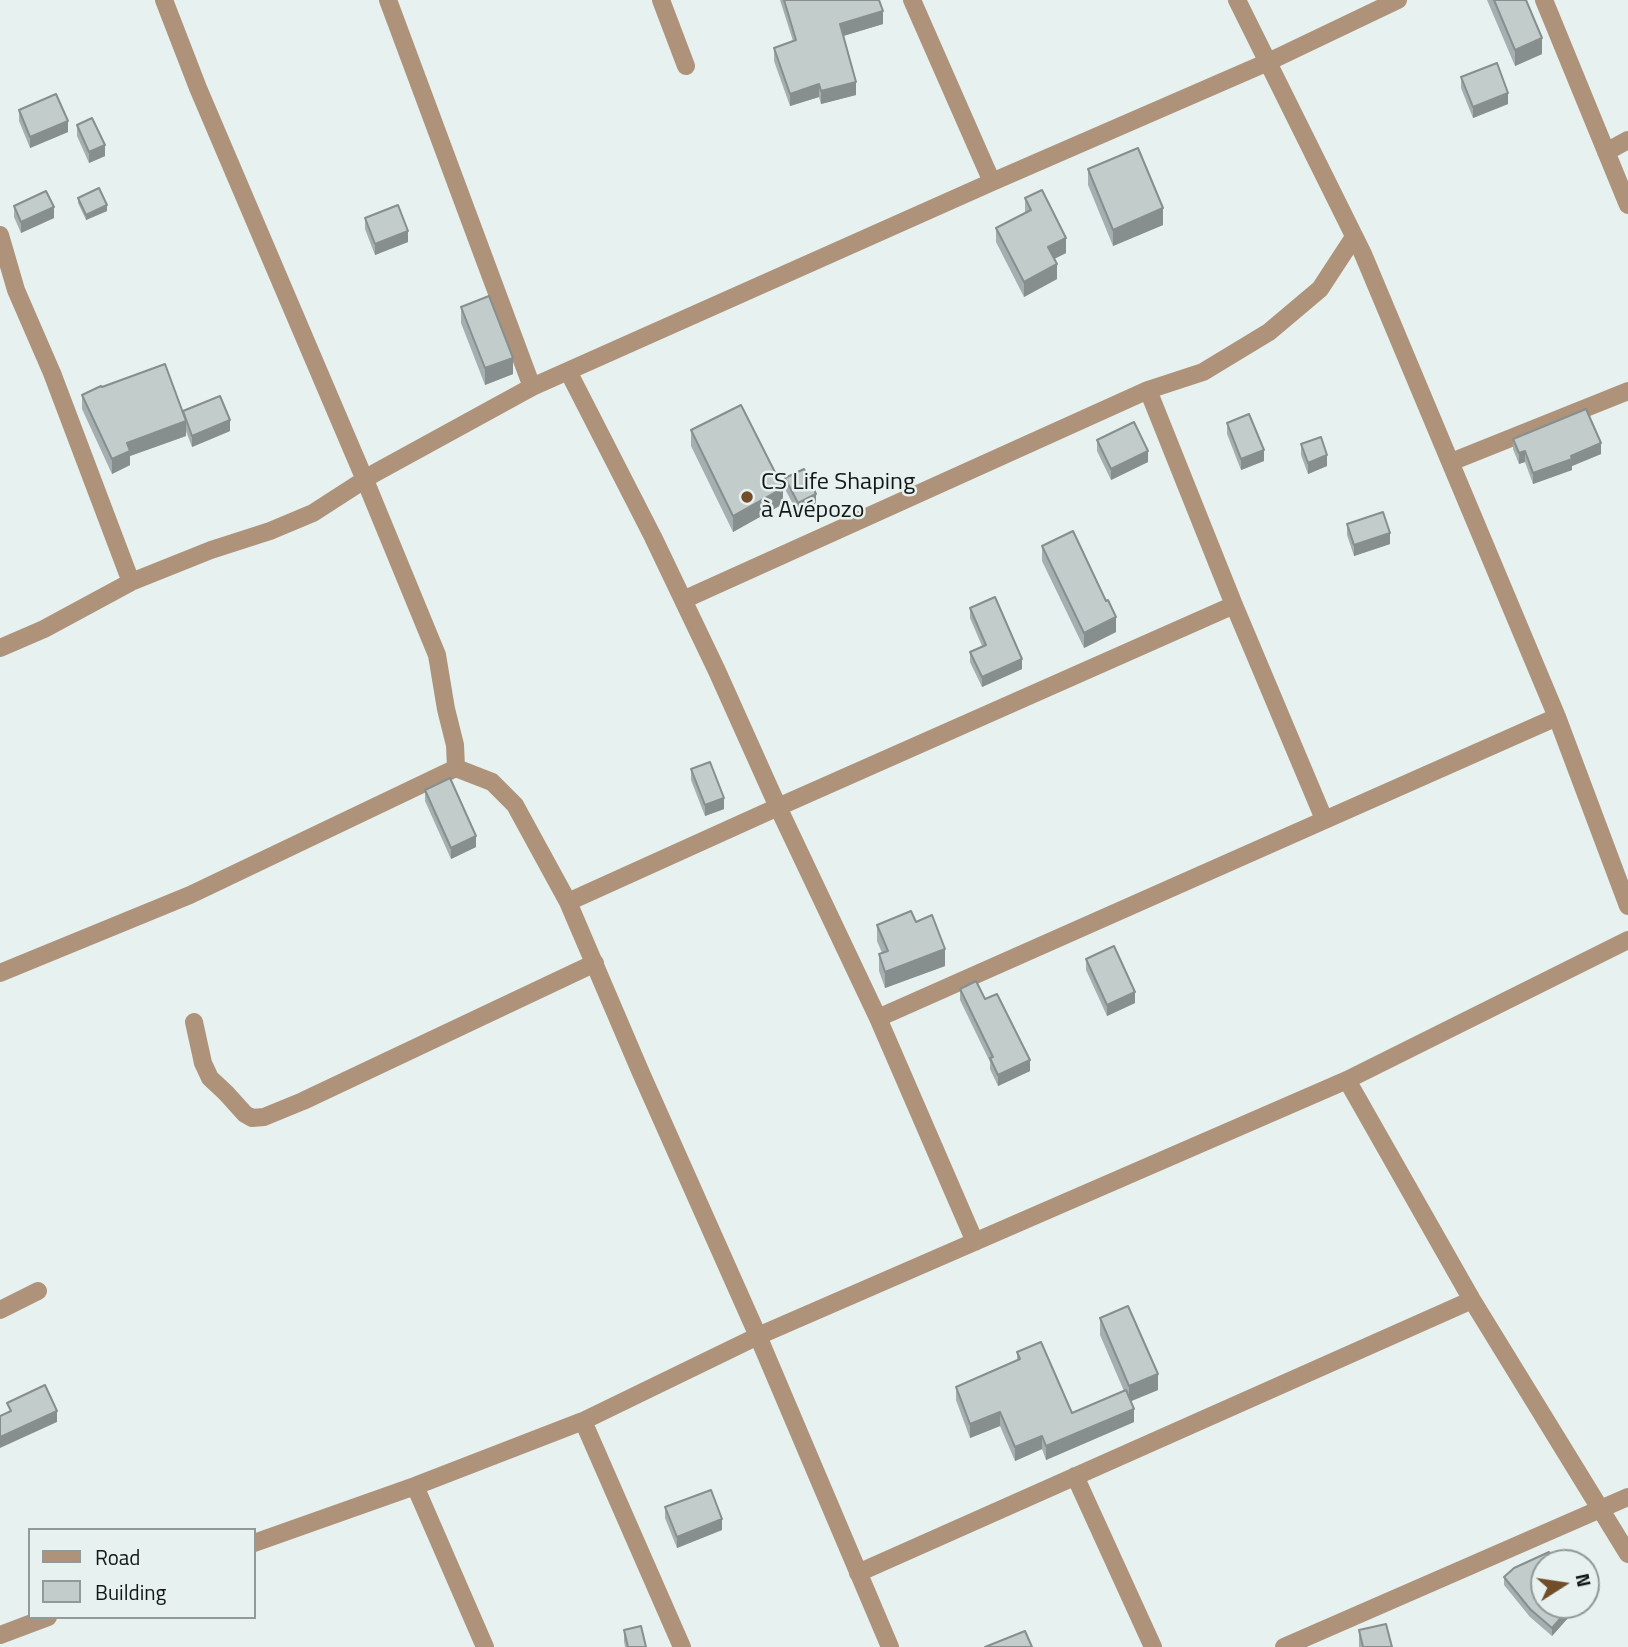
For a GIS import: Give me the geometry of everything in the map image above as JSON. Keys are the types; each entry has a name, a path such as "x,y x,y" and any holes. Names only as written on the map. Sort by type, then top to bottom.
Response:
{"street":[{"path":"164,0 198,88 437,654 455,745 456,768"},
{"path":"388,0 532,387"},
{"path":"661,0 686,66"},
{"path":"912,0 992,182"},
{"path":"1237,0 1363,254 1557,717 1628,906"},
{"path":"0,648 44,629 131,582 313,513 365,480 532,387 1268,62 1398,0"},
{"path":"1544,0 1628,205"},
{"path":"1606,152 1628,140"},
{"path":"0,235 16,289 52,373 131,582"},
{"path":"683,600 1149,390 1203,372 1269,332 1320,289 1354,237"},
{"path":"568,371 717,671 878,1018 975,1242"},
{"path":"1149,390 1234,605 1324,819"},
{"path":"1451,462 1628,391"},
{"path":"568,902 1234,605"},
{"path":"878,1018 1557,717"},
{"path":"0,973 190,895 456,768 492,782 515,804 568,902 758,1336 890,1647"},
{"path":"256,1542 415,1486 583,1421 758,1336 1347,1080 1628,940"},
{"path":"194,1022 203,1063 210,1077 245,1114 252,1118 264,1117 595,963"},
{"path":"1347,1080 1472,1300 1628,1554"},
{"path":"0,1310 38,1291"},
{"path":"858,1573 1472,1300"},
{"path":"583,1421 682,1647"},
{"path":"1075,1476 1153,1647"},
{"path":"415,1486 485,1647"},
{"path":"1284,1647 1628,1497"},
{"path":"0,1635 43,1619"}],"building":[{"path":"784,0 879,0 883,11 840,24 856,82 821,91 819,84 790,94 774,48 796,40"},
{"path":"1494,0 1526,0 1542,38 1515,50"},
{"path":"1497,63 1508,93 1473,107 1461,77"},
{"path":"56,94 68,121 30,137 19,110"},
{"path":"92,118 105,145 89,152 77,125"},
{"path":"1138,148 1163,208 1113,230 1088,169"},
{"path":"99,188 107,205 86,215 78,198"},
{"path":"1042,190 1066,238 1048,247 1057,264 1024,282 996,228 1031,210 1025,198"},
{"path":"46,191 54,207 21,222 14,206"},
{"path":"398,205 408,231 375,244 365,218"},
{"path":"489,296 513,358 485,368 461,307"},
{"path":"165,364 186,421 127,443 130,451 112,459 82,395"},
{"path":"220,396 230,420 192,436 183,411"},
{"path":"741,405 783,488 733,516 691,430"},
{"path":"1586,409 1601,443 1571,456 1572,459 1533,473 1525,451 1519,453 1513,439"},
{"path":"1249,414 1264,450 1241,459 1227,423"},
{"path":"1134,422 1148,451 1111,469 1097,440"},
{"path":"1321,437 1327,455 1308,463 1301,444"},
{"path":"804,469 816,494 798,503 785,478"},
{"path":"1383,512 1390,533 1354,545 1347,524"},
{"path":"1073,531 1116,617 1084,633 1042,546"},
{"path":"995,597 1022,659 982,677 970,652 986,645 970,608"},
{"path":"710,762 724,798 705,805 691,769"},
{"path":"450,778 476,836 451,848 425,790"},
{"path":"911,911 916,922 932,915 945,949 885,972 879,954 888,951 877,925"},
{"path":"1114,946 1135,992 1107,1005 1086,959"},
{"path":"976,981 985,999 997,994 1030,1060 998,1075 990,1058 993,1057 960,989"},
{"path":"1128,1306 1158,1374 1129,1386 1100,1318"},
{"path":"1041,1342 1072,1413 1126,1390 1134,1409 1046,1446 1042,1436 1015,1447 1000,1412 970,1424 956,1387 1020,1359 1017,1352"},
{"path":"45,1385 57,1411 0,1437 0,1416 11,1411 7,1403"},
{"path":"711,1490 722,1519 677,1537 665,1507"},
{"path":"1530,1561 1530,1609 1504,1577 1514,1568"},
{"path":"1542,1619 1560,1619 1552,1628"},
{"path":"1386,1624 1392,1647 1363,1647 1359,1630"},
{"path":"641,1626 646,1647 628,1647 624,1630"},
{"path":"1025,1631 1032,1647 985,1647"}],"place":[{"name":"CS Life Shaping à Avépozo","path":"747,497"}]}
